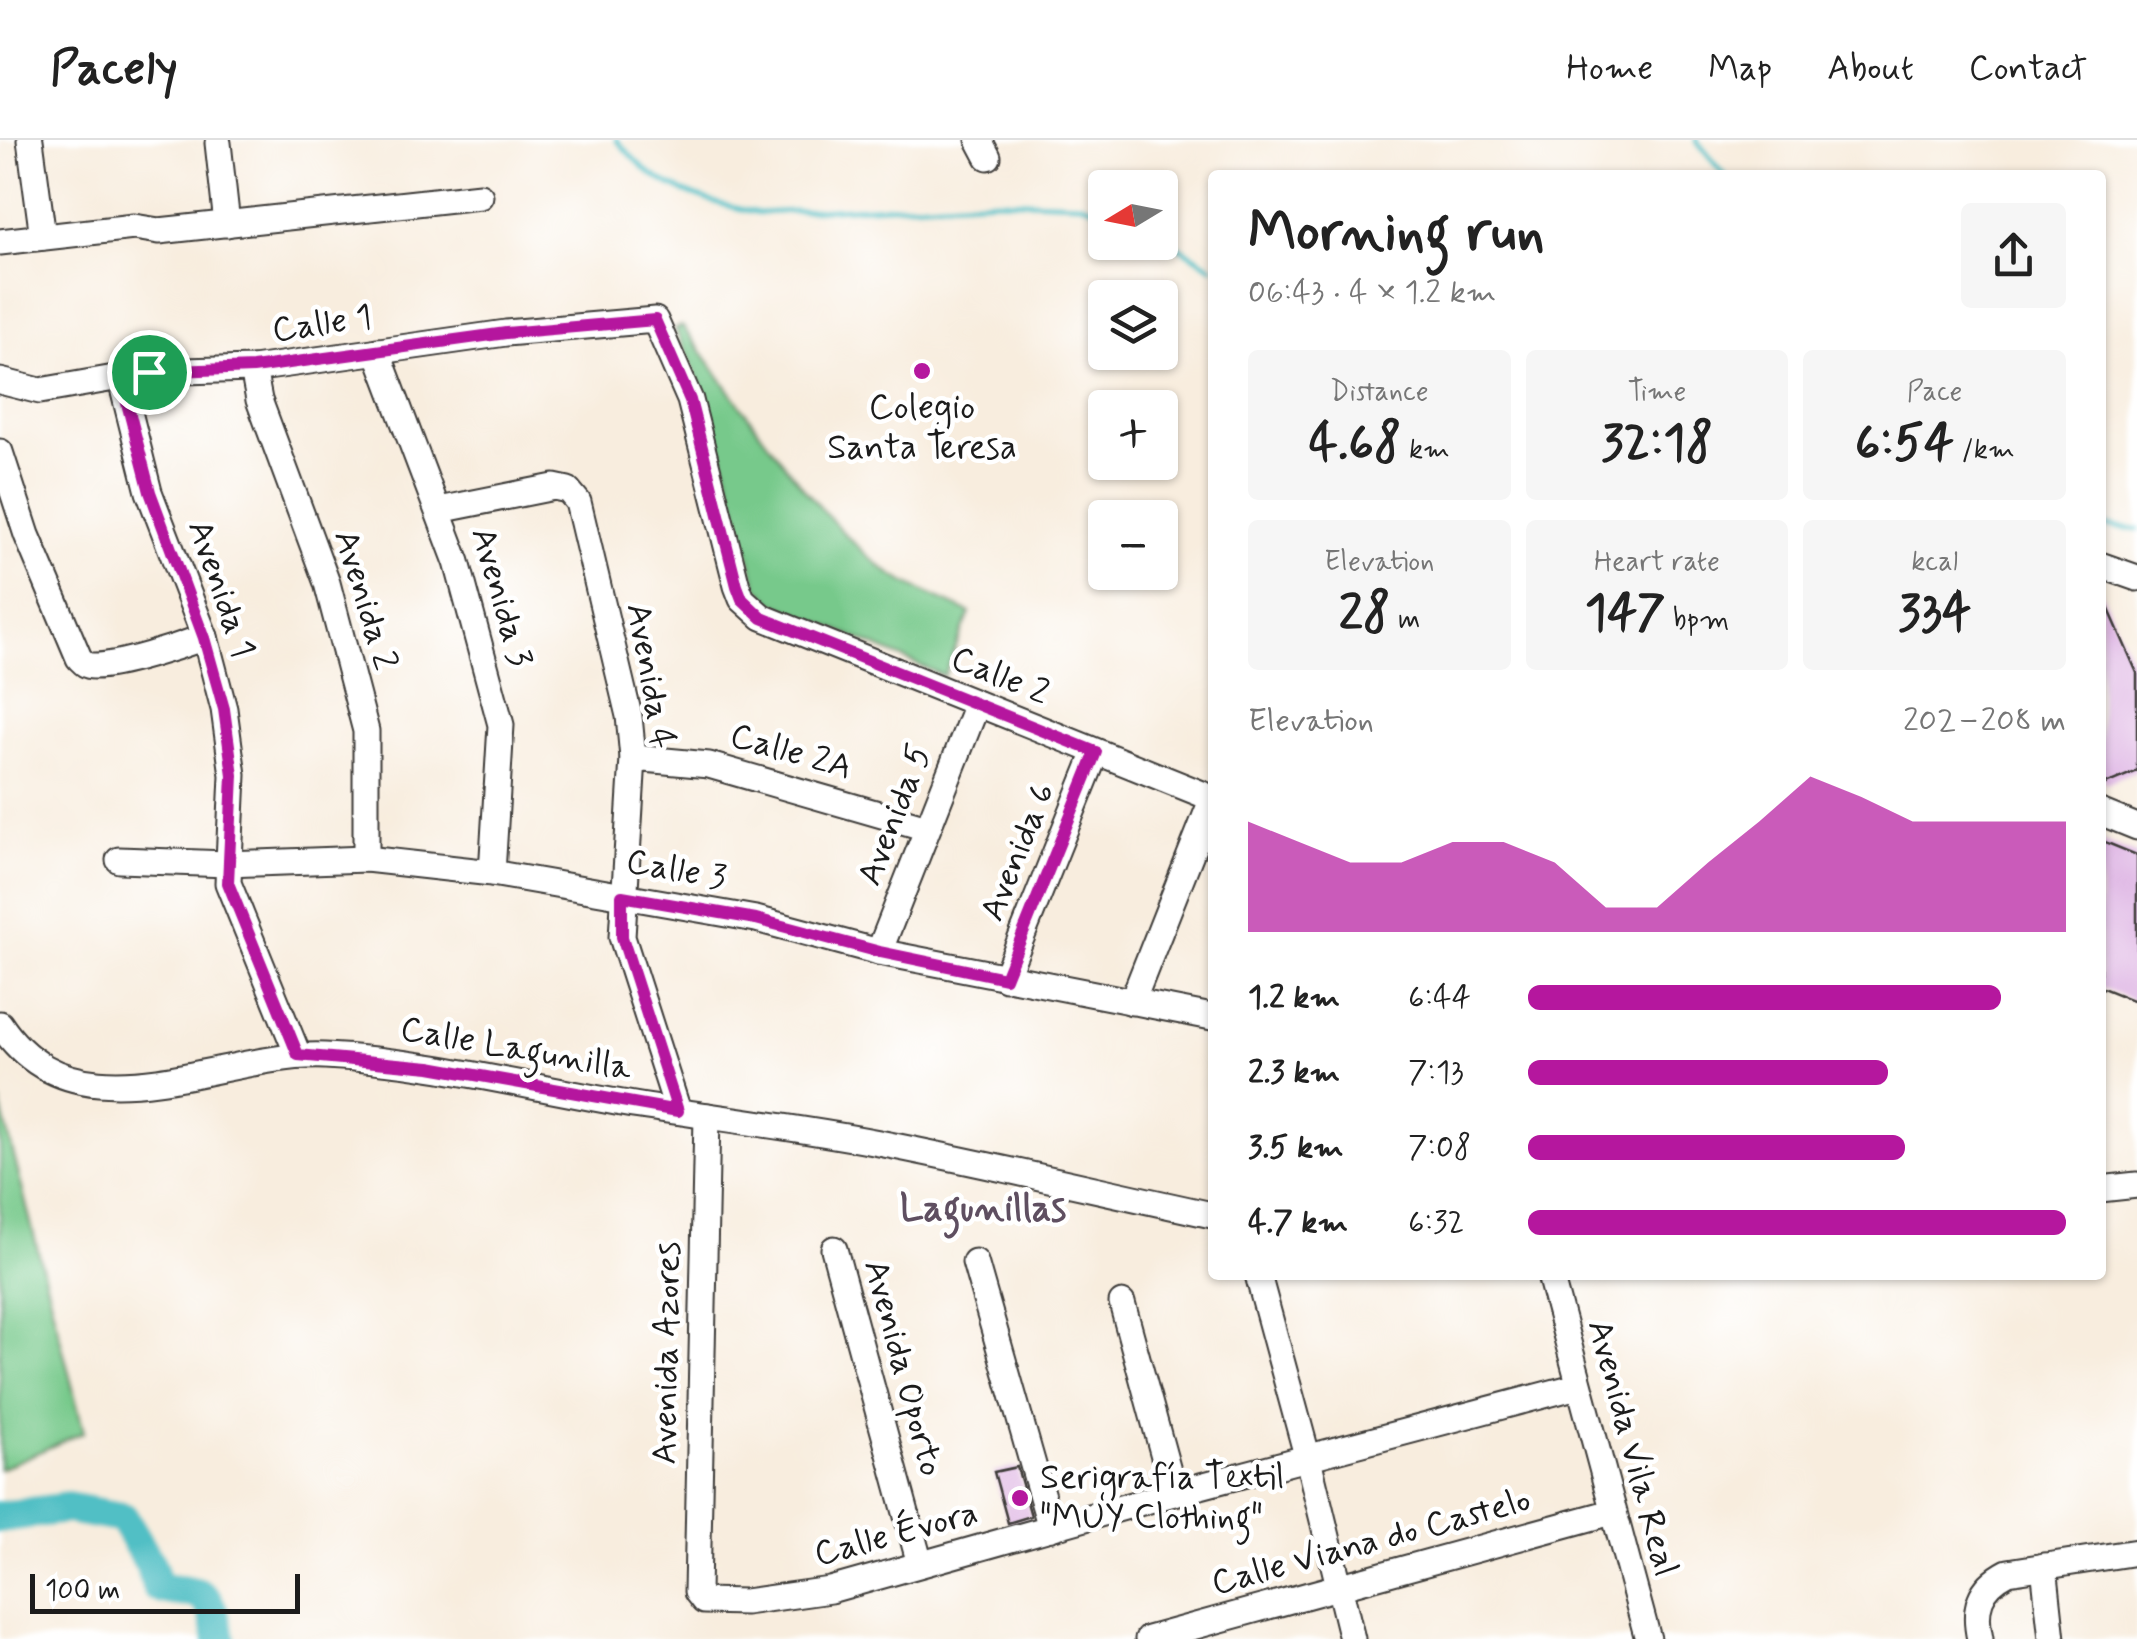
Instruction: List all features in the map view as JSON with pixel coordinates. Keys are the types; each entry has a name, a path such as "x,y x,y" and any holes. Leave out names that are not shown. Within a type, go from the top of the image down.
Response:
{"street":[{"path":"30,140 43,237"},
{"path":"218,143 227,224"},
{"path":"0,242 134,227 159,231 480,196"},
{"name":"Calle 1","path":"0,380 40,391 149,372 253,368 506,333 655,320 690,400 737,586 742,599 762,618"},
{"name":"Avenida 3","path":"377,351 457,562 500,725 492,873"},
{"name":"Avenida 2","path":"253,368 259,400 327,583 366,731 366,860"},
{"name":"Avenida 1","path":"120,376 150,492 204,638 230,740 233,775 228,883 298,1055"},
{"path":"0,452 27,535 79,658 93,666 204,638"},
{"name":"Avenida 4","path":"439,510 554,487 568,490 578,502 629,716 633,758 622,937 678,1111"},
{"path":"2106,567 2137,578"},
{"name":"Calle 2","path":"762,618 1208,797"},
{"name":"Avenida 5","path":"880,952 977,704"},
{"name":"Avenida 6","path":"1005,978 1096,752"},
{"name":"Calle 2A","path":"633,758 709,764 927,828"},
{"path":"1132,1002 1208,809"},
{"path":"2106,814 2137,827"},
{"name":"Calle 3","path":"118,860 228,864 366,860 492,873 756,919 880,952 1208,1017"},
{"name":"Calle Lagunilla","path":"0,1024 28,1055 49,1069 102,1084 158,1082 298,1055 430,1067 878,1143 1208,1215"},
{"name":"Avenida Azores","path":"697,1592 707,1116"},
{"path":"2106,1188 2137,1185"},
{"name":"Avenida Oporto","path":"834,1249 920,1564"},
{"path":"976,1262 1050,1528"},
{"path":"1259,1280 1352,1639"},
{"name":"Avenida Vila Real","path":"1551,1280 1648,1639"},
{"path":"1122,1303 1174,1493"},
{"name":"Calle Évora","path":"697,1592 704,1600 789,1598 1578,1386"},
{"name":"Calle Viana do Castelo","path":"1148,1639 1612,1512"},
{"path":"1980,1639 1976,1624 1979,1597 1990,1582 2008,1572 2137,1552"},
{"path":"2044,1566 2052,1639"}],"green space":[{"path":"682,326 805,490 860,549 897,578 970,613 944,676 773,602 757,586 710,406 675,329"},
{"path":"0,1101 84,1432 0,1469"}],"building":[{"path":"2106,603 2137,673 2137,771 2106,784"},
{"path":"2106,842 2137,855 2137,1002 2106,989"},
{"path":"1017,1467 1031,1516 1008,1523 994,1472"}],"waterway":[{"path":"616,140 646,170 675,188 759,213 998,200 1088,206"},
{"path":"1696,140 1721,170"},
{"path":"1178,247 1208,265"},
{"path":"2106,526 2137,529"},
{"path":"0,1517 67,1508 123,1518 151,1566 157,1586 204,1598 212,1610 220,1639"}],"place":[{"name":"Colegio Santa Teresa","path":"922,371"},
{"name":"Serigrafía Textil \"MUY Clothing\"","path":"1020,1498"}],"district":[{"name":"Lagunillas","path":"983,1209"}],"route":[{"path":"655,320 690,400 737,586 751,610 762,618 1096,752 1005,978 880,952 756,919 622,896 622,937 678,1111 430,1067 298,1055 228,883 233,775 224,709 204,638 137,451 120,376 149,372 253,368 506,333 655,320"}]}
